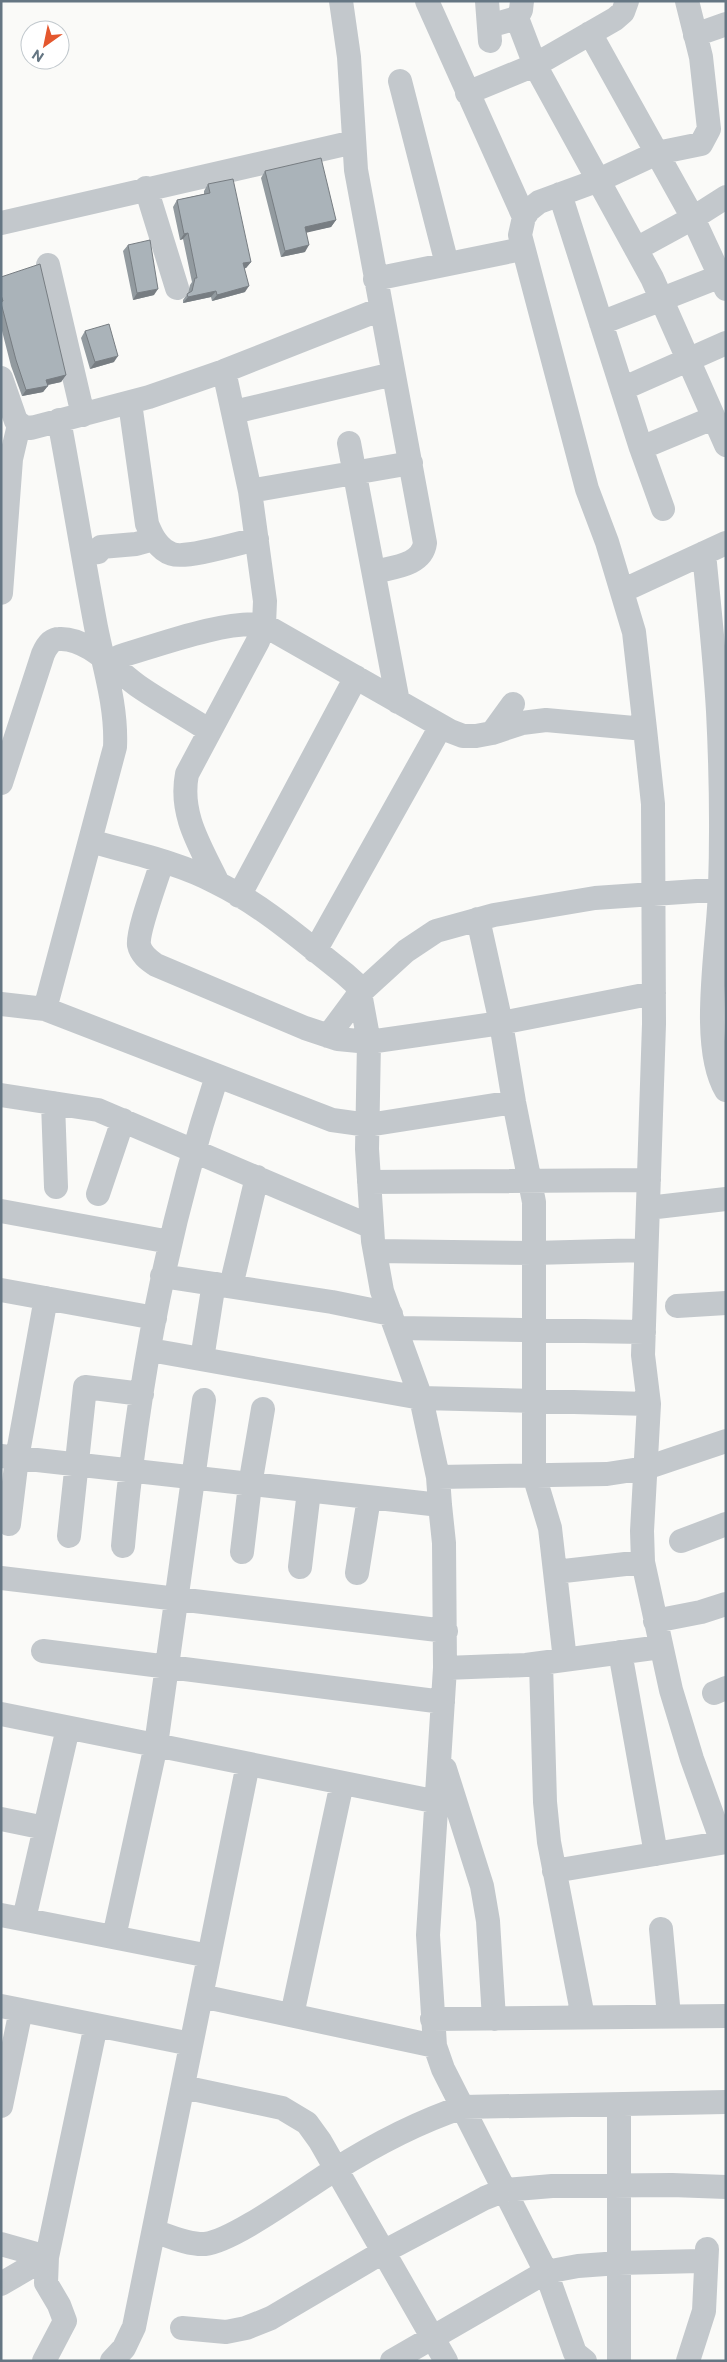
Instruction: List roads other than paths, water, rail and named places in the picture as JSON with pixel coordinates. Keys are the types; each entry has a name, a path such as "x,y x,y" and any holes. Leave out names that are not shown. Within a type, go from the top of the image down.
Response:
{"street":[{"path":"341,1 349,56 356,170 380,309 424,533 424,551 417,559 374,572"},
{"path":"427,1 524,217"},
{"path":"487,1 490,34 519,10 535,65 599,180 662,300 690,359 726,445"},
{"path":"467,93 535,65 623,12 627,1"},
{"path":"554,1871 724,1842 692,1759 671,1690 643,1562 642,1531 660,1463 644,1373 644,1332 646,1250 662,1206 649,1180 654,992 666,893 653,804 634,632 607,542 587,489 522,249 520,235 524,217 539,202 599,180 657,153 696,147 706,136 708,129 703,76 687,1"},
{"path":"695,35 726,24"},
{"path":"590,33 693,218 724,280 662,300 601,323"},
{"path":"400,82 448,264"},
{"path":"1,223 146,188 354,142"},
{"path":"146,188 177,288"},
{"path":"560,194 641,448 664,509"},
{"path":"636,249 693,218 726,197"},
{"path":"375,279 522,249"},
{"path":"48,265 83,415"},
{"path":"19,424 31,428 130,403 224,371 380,309"},
{"path":"622,389 726,343"},
{"path":"218,883 195,836 185,807 184,791 187,774 258,641 264,625 265,601 250,491 224,371"},
{"path":"234,412 393,374"},
{"path":"1,378 19,424 11,459 1,593"},
{"path":"130,403 147,524 154,539 163,549 173,554 187,555 257,539"},
{"path":"641,448 714,418"},
{"path":"46,1009 115,747 113,711 106,659 83,554 59,420"},
{"path":"349,443 398,702"},
{"path":"250,491 410,463"},
{"path":"83,554 98,552 101,547 136,544 154,539"},
{"path":"622,591 726,543"},
{"path":"704,553 718,712 723,889 719,1023 713,1052 718,1076 726,1090"},
{"path":"106,659 233,625 253,623 264,625 441,726 463,736 492,733 522,723 546,720 645,729"},
{"path":"1,782 46,647 51,641 58,639 68,640 106,659 139,687 210,730"},
{"path":"239,896 356,677"},
{"path":"492,733 513,704"},
{"path":"315,951 441,726"},
{"path":"90,841 186,869 218,883 275,919 355,983 360,993 369,1042 369,1182 375,1251 382,1291 421,1398 438,1477 444,1542 445,1668 438,1802 429,1891 428,1935 435,2046 443,2069 546,2272 575,2353 582,2360"},
{"path":"162,862 139,939 142,953 148,960 174,973 338,1039 369,1042 501,1023 654,992"},
{"path":"328,1036 360,993 406,951 436,931 478,919 596,898 723,889"},
{"path":"478,919 501,1023 514,1102 534,1202 534,1475 550,1528 565,1660"},
{"path":"1,1004 46,1009 332,1120 368,1126 514,1102"},
{"path":"123,1546 129,1471 162,1276 193,1149 217,1076"},
{"path":"1,1095 98,1110 372,1227"},
{"path":"53,1103 56,1187"},
{"path":"98,1194 123,1120"},
{"path":"224,1285 257,1177"},
{"path":"369,1182 649,1180"},
{"path":"662,1206 726,1199"},
{"path":"1,1210 170,1242"},
{"path":"375,1251 533,1254 646,1250"},
{"path":"162,1276 224,1285 394,1321 534,1330 644,1332"},
{"path":"202,1359 213,1289 224,1285"},
{"path":"1,1290 155,1318"},
{"path":"9,1524 9,1457 46,1298"},
{"path":"677,1306 726,1304"},
{"path":"150,1350 421,1398 649,1404"},
{"path":"69,1536 85,1387 142,1394"},
{"path":"114,1937 156,1745 204,1400"},
{"path":"242,1552 250,1485 263,1409"},
{"path":"438,1477 587,1476 660,1463 726,1442"},
{"path":"9,1457 440,1505"},
{"path":"300,1567 309,1491"},
{"path":"357,1573 369,1498"},
{"path":"682,1541 726,1524"},
{"path":"555,1572 643,1562"},
{"path":"1,1578 446,1631"},
{"path":"655,1621 701,1612 726,1604"},
{"path":"445,1668 498,1668 661,1647"},
{"path":"43,1651 443,1702"},
{"path":"620,1652 656,1854"},
{"path":"541,1663 548,1842 583,2017"},
{"path":"1,1714 438,1802"},
{"path":"24,1919 68,1728"},
{"path":"440,1758 482,1886 488,1922 494,2018"},
{"path":"112,2361 124,2348 134,2327 248,1764"},
{"path":"292,2016 342,1783"},
{"path":"1,1819 45,1828"},
{"path":"1,1915 209,1956"},
{"path":"661,1929 669,2016"},
{"path":"201,1996 435,2046"},
{"path":"1,2106 11,2008 192,2044"},
{"path":"432,2019 726,2016"},
{"path":"44,2361 65,2321 59,2305 46,2283 47,2257 96,2025"},
{"path":"183,2087 259,2102 296,2115 307,2123 336,2169 446,2361"},
{"path":"154,2231 191,2242 204,2244 215,2242 237,2232 336,2169 429,2118 462,2107 726,2102"},
{"path":"619,2105 619,2361"},
{"path":"182,2328 226,2332 246,2328 271,2318 383,2252 485,2198 505,2190 552,2186 618,2185 726,2188"},
{"path":"1,2244 47,2257"},
{"path":"392,2361 546,2272 578,2266 704,2255 704,2311 688,2361"},
{"path":"1,2284 47,2257"}]}
